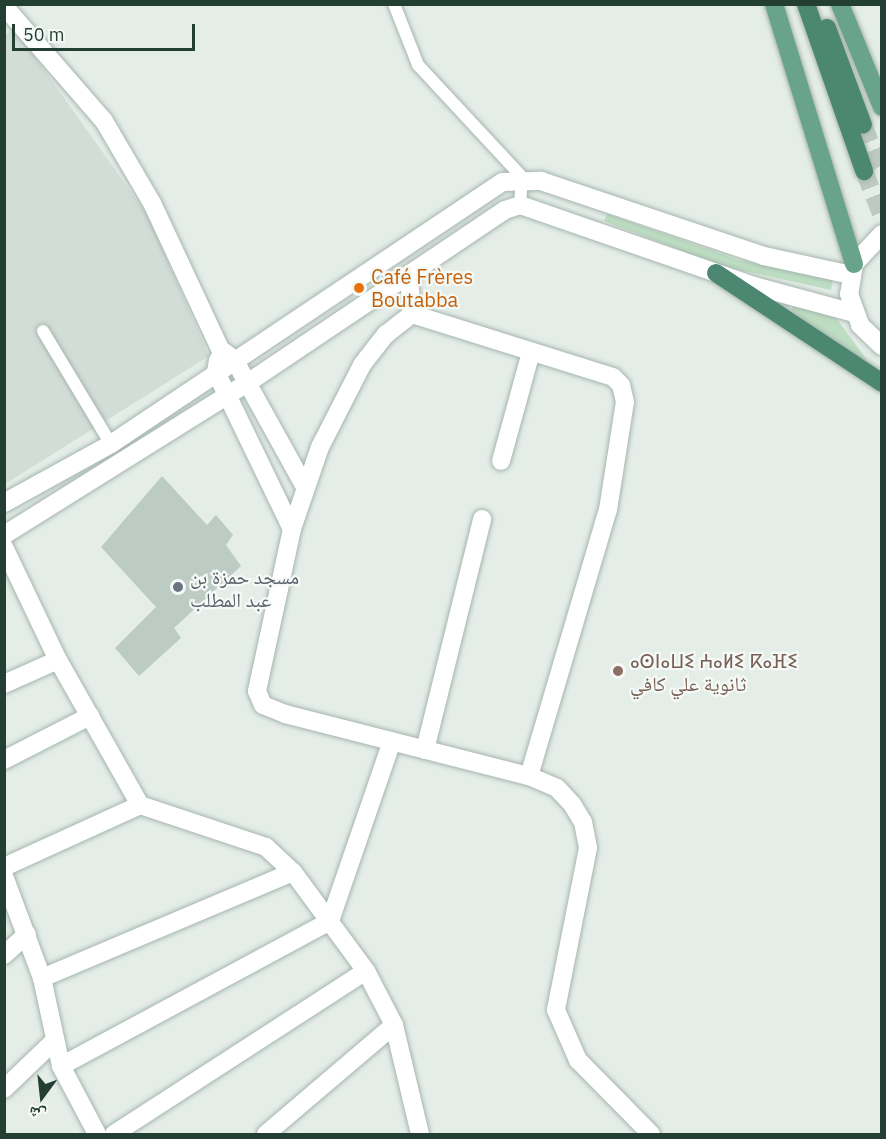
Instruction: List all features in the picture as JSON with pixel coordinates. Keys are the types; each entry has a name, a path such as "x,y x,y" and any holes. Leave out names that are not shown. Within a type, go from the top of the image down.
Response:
{"highway":[{"path":"806,4 864,171"},
{"path":"818,4 863,125"},
{"path":"716,273 882,383"}],"main road":[{"path":"774,4 853,270"},
{"path":"840,4 882,108"}],"street":[{"path":"4,6 104,121 152,203 227,354 305,487"},
{"path":"4,503 111,444 216,372 227,354 475,199 522,177 764,256 853,270"},
{"path":"4,535 246,384 505,210 520,205 716,273 854,313 882,346"},
{"path":"854,313 853,270 882,234"},
{"path":"409,275 412,314"},
{"path":"412,314 614,377 625,402 608,510 529,776"},
{"path":"412,314 386,334 362,365 305,487 292,530 257,691 263,705 529,776 557,788 572,804 583,822 588,848 561,968 556,1010 565,1039 651,1134"},
{"path":"501,461 531,352"},
{"path":"216,372 292,530"},
{"path":"425,750 482,519"},
{"path":"4,547 58,660 140,805 266,847 293,872 366,971 394,1025 413,1131"},
{"path":"4,684 58,660"},
{"path":"4,760 90,716"},
{"path":"61,1066 330,921 392,741"},
{"path":"4,867 140,805"},
{"path":"42,978 293,872"},
{"path":"4,876 42,978 61,1066 97,1134"},
{"path":"4,955 27,934"},
{"path":"114,1134 366,971"},
{"path":"266,1134 394,1025"},
{"path":"4,1089 54,1041"}],"lane":[{"path":"394,4 418,65 522,177 520,205"},
{"path":"43,331 111,444"}],"shaded area":[{"path":"15,29 148,216 209,356 5,484 4,35"}],"green space":[{"path":"607,214 739,260 833,278 831,290 722,266 604,221"},
{"path":"794,305 834,315 867,360 856,359 791,310"}],"building":[{"name":"مسجد حمزة بن عبد المطلب","path":"162,476 207,525 216,515 233,535 226,545 241,566 174,628 181,638 139,676 115,648 156,607 101,547"}],"tunnel":[{"path":"863,125 882,171"},
{"path":"864,171 882,216"}],"place":[{"name":"Café Frères Boutabba","path":"359,288"},
{"name":"مسجد حمزة بن عبد المطلب","path":"178,587"},
{"name":"ⴰⵙⵏⴰⵡⵉ ⵄⴰⵍⵉ ⴽⴰⴼⵉ ثانوية علي كافي","path":"618,671"}]}
